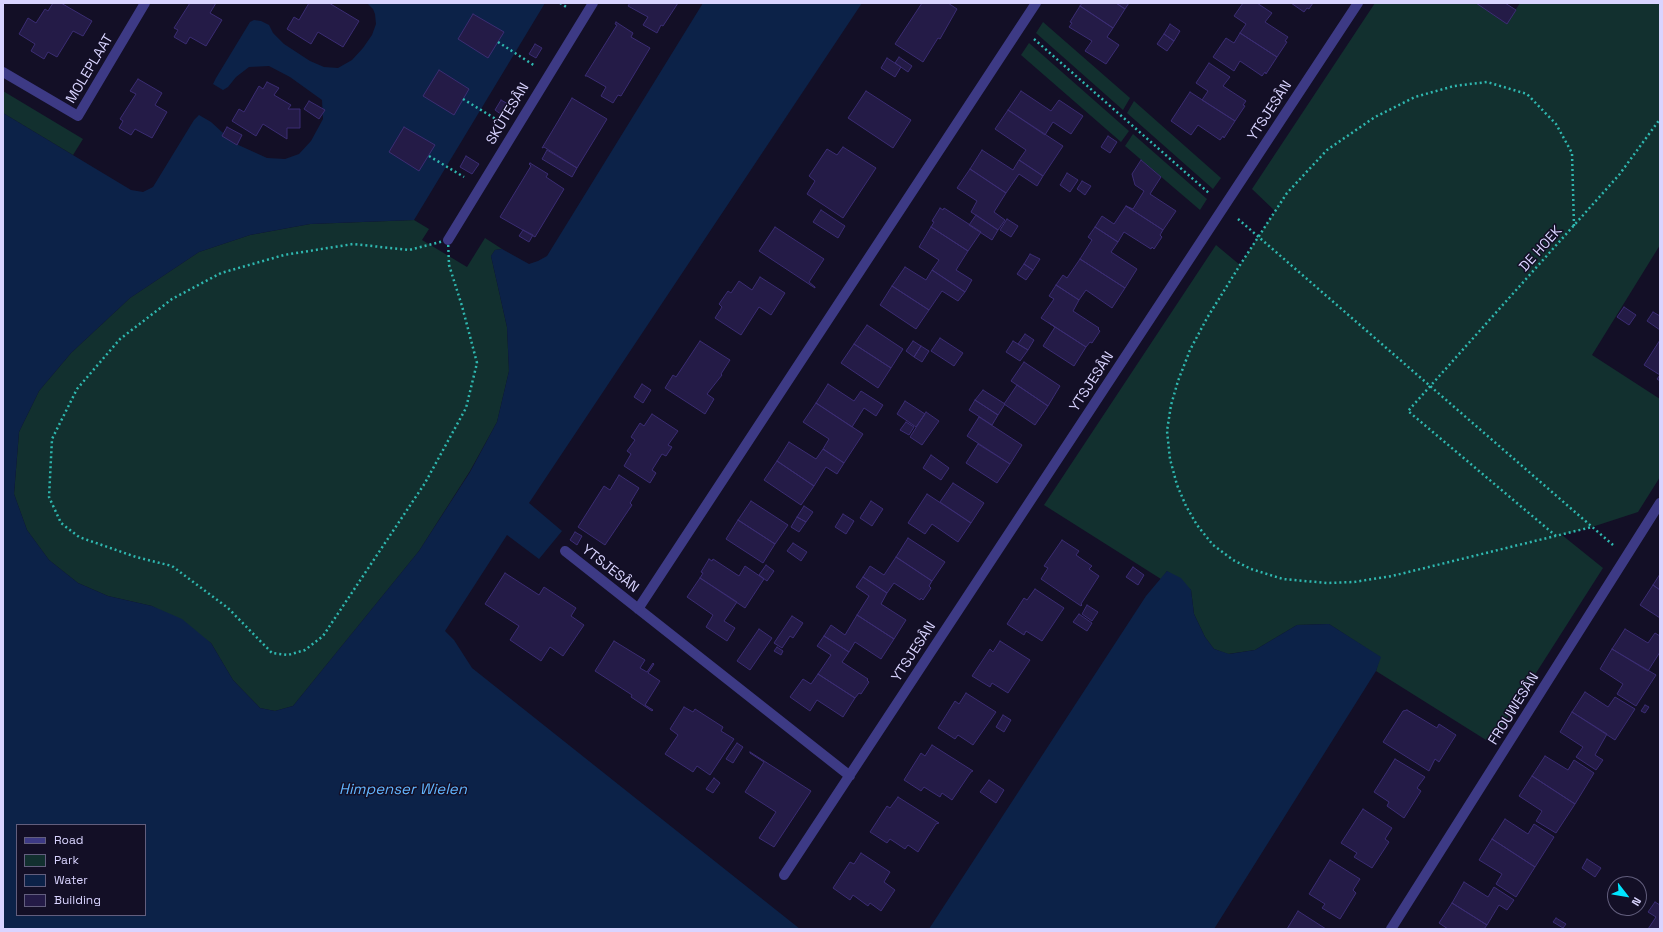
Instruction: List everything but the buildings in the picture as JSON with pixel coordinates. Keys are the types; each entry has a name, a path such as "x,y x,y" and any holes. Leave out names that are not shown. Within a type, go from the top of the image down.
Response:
{"street":[{"name":"MOLEPLAAT","path":"3,72 78,116 145,3"},
{"name":"SKÛTESÂN","path":"448,240 593,3"},
{"name":"YTSJESÂN","path":"638,609 1036,3"},
{"name":"YTSJESÂN","path":"784,875 1358,3"},
{"name":"FROUWESÂN","path":"1391,929 1660,503"},
{"name":"YTSJESÂN","path":"565,551 850,776"}],"path":[{"path":"1020,27 1258,237 1626,557"},
{"path":"498,42 536,66"},
{"path":"1574,226 1572,153 1556,124 1527,94 1486,82 1454,86 1415,97 1375,117 1327,150 1287,194 1258,237 1207,318 1190,350 1178,381 1171,405 1167,431 1170,460 1177,485 1186,506 1197,525 1213,545 1233,560 1283,580 1326,583 1354,582 1392,576 1557,537 1592,527"},
{"path":"463,99 502,123"},
{"name":"DE HOEK","path":"1557,537 1408,411 1619,175 1660,119"},
{"path":"429,156 468,179"},
{"path":"448,240 449,266 462,306 477,363 466,408 425,483 323,636 304,650 288,655 272,653 228,608 172,566 136,557 79,537 61,523 49,497 52,439 77,389 120,339 172,299 221,273 284,255 353,244 409,250 448,240"}],"green space":[{"path":"1375,3 1476,3 1507,23 1520,3 1660,3 1660,245 1592,355 1660,399 1660,477 1638,512 1562,535 1603,568 1492,742 1487,739 1486,740 1376,671 1380,657 1329,624 1297,625 1255,650 1228,654 1214,649 1205,637 1194,614 1191,590 1167,571 1161,579 1044,505 1216,245 1240,265 1275,211 1252,189"},
{"path":"1043,22 1130,98 1123,110 1036,33"},
{"path":"1029,43 1129,131 1121,142 1021,55"},
{"path":"3,91 83,139 73,155 3,113"},
{"path":"1134,101 1221,178 1213,189 1127,113"},
{"path":"1133,134 1207,199 1200,210 1125,146"},
{"path":"414,220 429,229 422,240 467,267 485,238 502,249 495,250 491,256 507,327 509,371 497,422 470,471 419,551 293,706 275,711 260,708 233,680 211,643 152,606 108,596 78,583 49,560 27,530 14,494 19,432 39,391 71,353 130,298 199,252 250,235 310,224"}],"water":[{"name":"Himpenser Wielen","path":"367,3 545,3 414,220 310,224 250,235 199,252 130,298 71,353 39,391 19,432 14,494 27,530 49,560 78,583 108,596 152,606 182,619 211,643 233,680 260,708 275,711 293,706 419,551 470,472 497,422 509,371 507,327 491,256 495,250 502,249 529,264 547,256 703,3 862,3 529,503 562,531 539,559 507,535 445,631 454,640 472,668 800,929 3,929 3,113 131,190 143,192 153,187 194,120 199,115 211,122 234,143 267,158 285,159 299,154 311,141 323,119 322,100 290,77 269,66 249,67 223,90 213,84 250,22 254,20 261,21 269,25 273,33 284,44 310,61 324,67 338,68 352,60 372,35 376,24 373,9"},
{"path":"1167,571 1181,578 1191,590 1194,614 1205,637 1214,649 1229,654 1255,650 1297,625 1329,624 1381,657 1376,671 1214,929 929,929 1146,596"}]}
